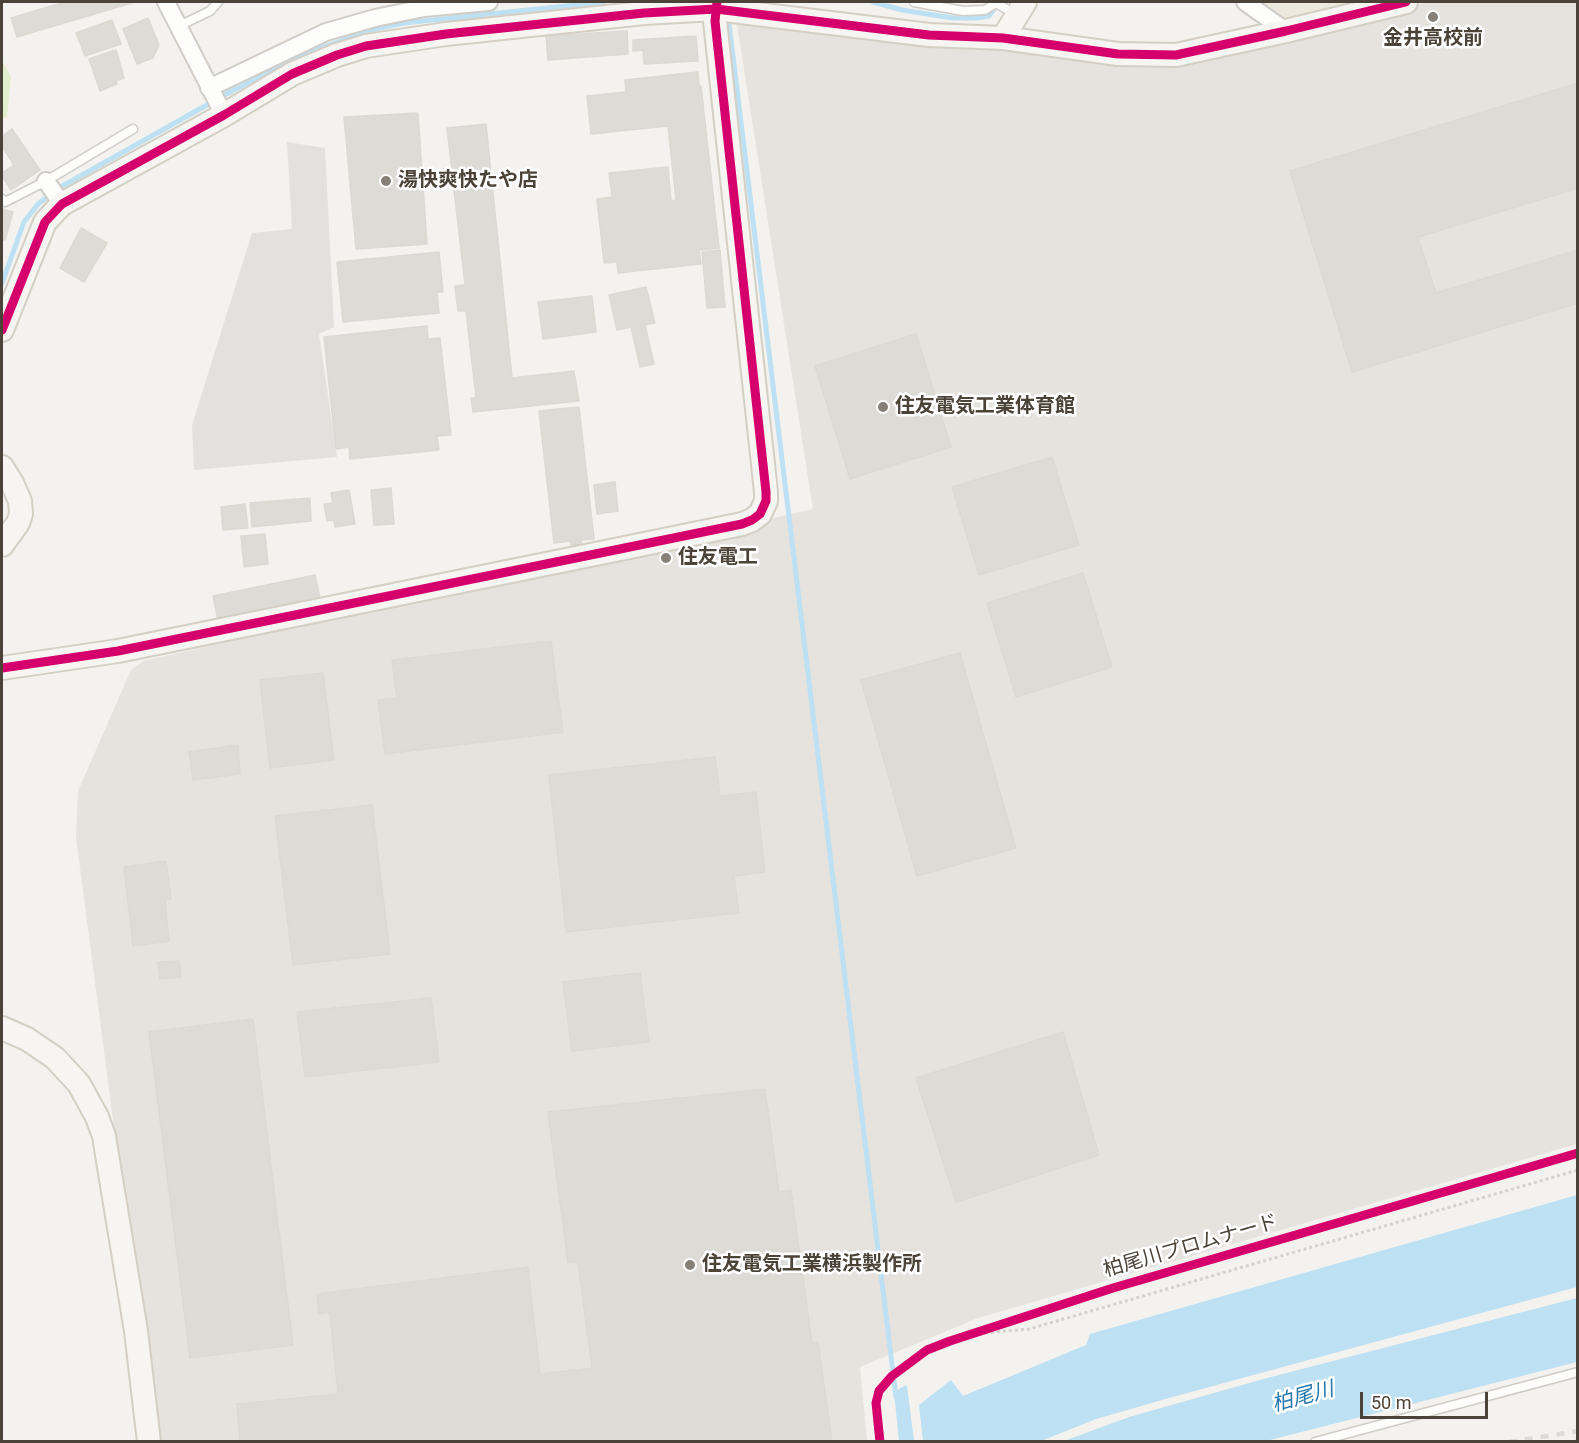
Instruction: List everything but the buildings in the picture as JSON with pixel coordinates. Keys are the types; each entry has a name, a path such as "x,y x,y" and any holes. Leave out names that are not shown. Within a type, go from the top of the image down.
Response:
{"street":[{"path":"166,2 224,115"},
{"path":"209,88 326,32 375,18 424,8 489,2"},
{"path":"1245,2 1286,32"},
{"path":"2,330 45,222 59,201 224,115 292,74 337,55 366,46 470,31 720,7 929,35 1002,38 1118,54 1176,55 1286,32 1406,2"},
{"path":"2,668 118,651 742,524 760,514 766,501 766,492 716,33 720,7"},
{"path":"1002,38 1020,8"},
{"path":"46,181 59,201"},
{"path":"2,466 20,501 21,514 18,523 2,545"},
{"path":"2,1028 27,1040 55,1058 79,1084 97,1117 104,1136 136,1331 149,1442"}],"lane":[{"path":"179,26 210,11 218,2"},
{"path":"914,2 963,11 985,10 996,3 1020,8"},
{"path":"2,199 5,202 46,181 133,129"},
{"path":"1315,1442 1578,1372"}],"shaded area":[{"path":"1255,2 1358,2 1283,22"},
{"path":"1427,2 1577,2 1577,1144 978,1318 860,1367 867,1441 155,1441 76,837 78,791 131,670 143,661 813,509 736,18 1195,62"},
{"path":"287,142 325,148 334,327 319,334 337,457 194,470 192,425 252,233 292,229"}],"green space":[{"path":"2,60 11,77 7,117 2,118"}],"water":[{"path":"1577,1195 1577,1287 1169,1398 1096,1419 1041,1441 923,1441 919,1405 951,1380 963,1396 1086,1345 1090,1334"},
{"name":"柏尾川","path":"1577,1298 1577,1362 1266,1441 1064,1441 1129,1417 1267,1378"},
{"path":"906,1385 914,1441 899,1441 894,1392"}],"waterway":[{"path":"2,283 24,222 38,204 59,188 230,92 302,55 370,30 404,23 604,2"},
{"path":"873,2 902,10 953,18 989,16 997,5"},
{"path":"728,15 896,1397"}],"railway":[{"path":"1509,1442 1578,1431"}],"cycle path":[{"path":"2,668 118,651 742,524 760,514 766,501 766,492 715,21 717,2"},
{"path":"2,330 45,222 62,204 224,115 292,74 337,55 366,46 446,34 644,13 716,9 929,35 1003,38 1118,54 1176,55 1406,2"},
{"name":"柏尾川プロムナード","path":"880,1442 876,1403 879,1391 892,1376 927,1350 1113,1288 1578,1153"}],"place":[{"name":"金井高校前","path":"1433,17"},
{"name":"湯快爽快たや店","path":"386,181"},
{"name":"住友電気工業体育館","path":"883,407"},
{"name":"住友電工","path":"666,558"},
{"name":"住友電気工業横浜製作所","path":"690,1265"}]}
